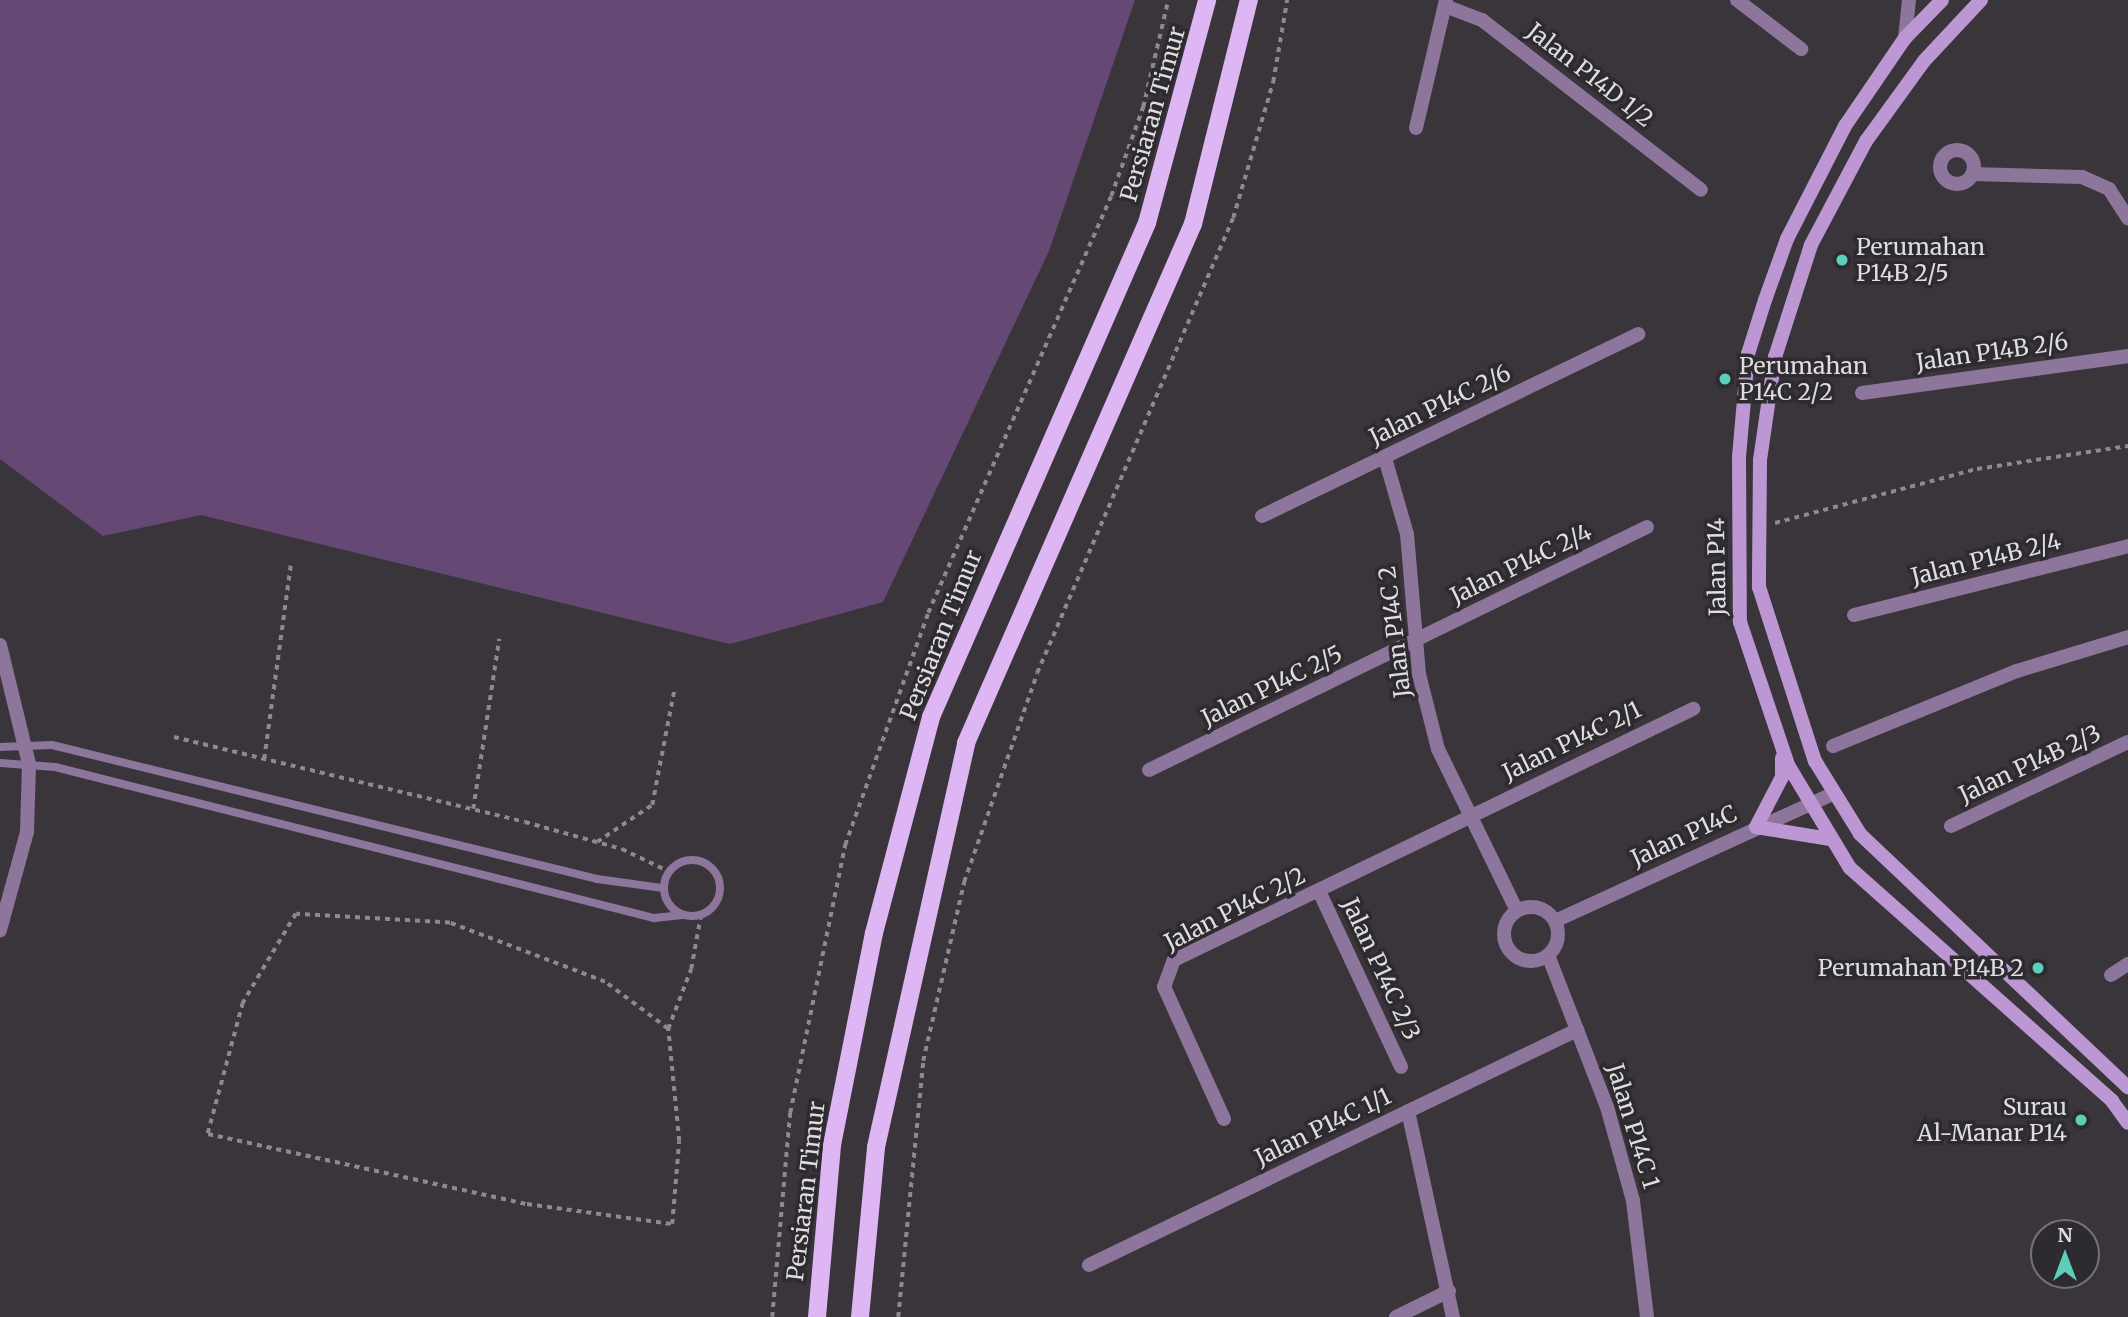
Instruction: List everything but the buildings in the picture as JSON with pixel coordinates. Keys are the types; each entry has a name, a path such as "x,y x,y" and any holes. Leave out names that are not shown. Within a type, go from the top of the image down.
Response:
{"main road":[{"name":"Persiaran Timur","path":"817,1317 832,1145 874,933 931,717 1147,223 1203,37 1207,0"},
{"path":"860,1317 876,1147 966,743 1192,224 1249,0"},
{"name":"Jalan P14","path":"1942,0 1905,38 1815,179 1787,239 1748,354 1736,588 1748,654 1783,748 1807,805 1850,868 2112,1101 2128,1123"},
{"name":"Jalan P14","path":"1981,0 1924,61 1837,189 1811,245 1775,357 1760,460 1759,587 1774,649 1832,794 1877,855 2128,1087"},
{"path":"1783,748 1782,777 1756,827 1829,839"}],"street":[{"path":"1737,0 1801,49"},
{"path":"1905,38 1909,0"},
{"path":"1416,128 1446,3"},
{"name":"Jalan P14D 1/2","path":"1446,3 1482,20 1701,190"},
{"path":"1972,174 2082,177 2109,189 2127,212"},
{"name":"Jalan P14C 2/6","path":"1262,516 1639,334"},
{"name":"Jalan P14B 2/6","path":"1862,393 2128,356"},
{"name":"Jalan P14C 2","path":"1385,457 1407,534 1415,642 1438,749 1517,911"},
{"name":"Jalan P14C 2/4","path":"1415,642 1647,527"},
{"name":"Jalan P14B 2/4","path":"1854,615 2128,546"},
{"path":"1833,746 2017,671 2128,637"},
{"name":"Jalan P14C 2/5","path":"1149,770 1415,642"},
{"path":"0,645 27,744 29,764 27,832 0,930"},
{"name":"Jalan P14C 2/1","path":"1471,816 1693,709"},
{"name":"Jalan P14B 2/3","path":"1951,827 2128,742"},
{"name":"Jalan P14C","path":"1555,921 1832,794"},
{"name":"Jalan P14C 2/2","path":"1224,1119 1164,987 1165,972 1174,960 1471,816"},
{"name":"Jalan P14C 2/3","path":"1319,891 1401,1067"},
{"path":"1534,907 1555,921 1558,939 1548,955 1523,960 1509,949 1504,933 1517,911 1534,907"},
{"name":"Jalan P14C 1","path":"1548,955 1577,1030 1633,1201 1647,1317"},
{"path":"2111,975 2128,964"},
{"name":"Jalan P14C 1/1","path":"1089,1265 1577,1030"},
{"path":"1408,1111 1453,1317"},
{"path":"1396,1317 1449,1291"}],"lane":[{"path":"0,747 52,745 597,879 663,888"},
{"path":"0,763 29,764 654,918 701,915 718,896 715,871 700,860 682,861 668,871 663,888 668,905 683,915"}],"path":[{"path":"772,1317 790,1113 845,845 928,613 1111,196 1143,107 1168,0"},
{"path":"898,1317 923,1061 964,882 1037,673 1233,218 1273,82 1287,0"},
{"path":"1785,523 1977,469 2128,446"},
{"path":"264,759 290,563"},
{"path":"473,809 499,639"},
{"path":"597,842 652,805 674,691"},
{"path":"174,737 473,809 597,842 668,871"},
{"path":"668,1029 605,982 450,923 296,914 243,1003 208,1134 527,1204 672,1224 679,1141 668,1029 691,969 701,915"}],"shaded area":[{"path":"0,0 1135,0 1049,251 883,602 730,644 201,515 103,536 0,459"}],"place":[{"name":"Perumahan P14B 2/5","path":"1842,260"},
{"name":"Perumahan P14C 2/2","path":"1725,379"},
{"name":"Perumahan P14B 2","path":"2038,968"},
{"name":"Surau Al-Manar P14","path":"2081,1120"}]}
